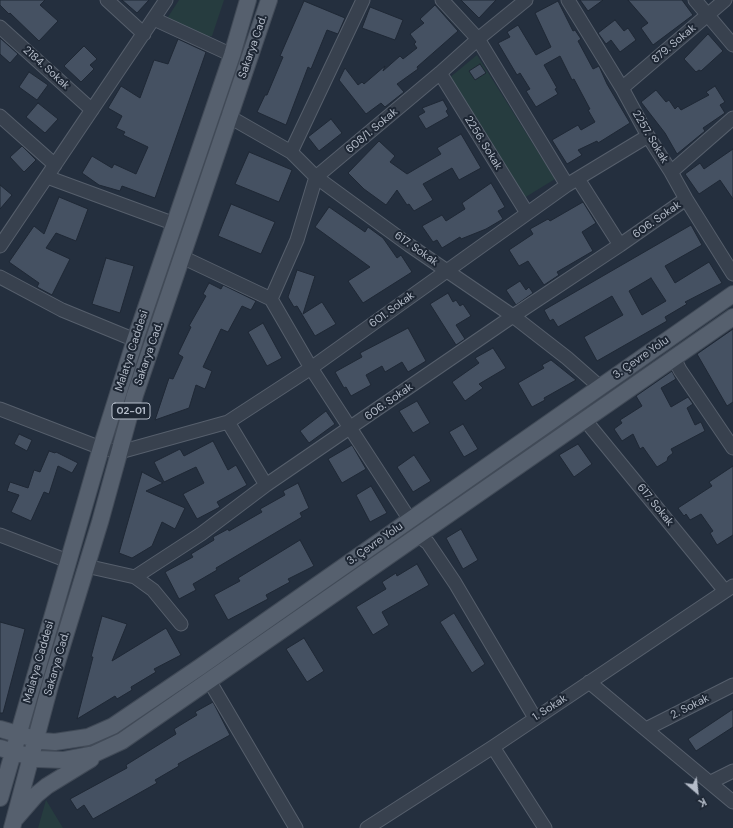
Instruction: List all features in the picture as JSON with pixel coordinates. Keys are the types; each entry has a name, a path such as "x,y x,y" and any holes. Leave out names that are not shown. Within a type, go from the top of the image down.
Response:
{"main road":[{"name":"Malatya Caddesi","path":"0,798 7,750 18,734 101,448 135,340 232,55 248,0"},
{"name":"Sakarya Cad.","path":"12,825 120,452 135,395 228,116 269,0"},
{"name":"3. Çevre Yolu","path":"0,729 36,739 55,742 75,740 94,735 113,726 733,294"},
{"name":"3. Çevre Yolu","path":"7,750 47,760 70,759 94,754 108,749 122,741 210,682 733,317"},
{"path":"12,825 36,795 47,786 108,749"}],"street":[{"path":"107,0 144,34"},
{"path":"291,152 363,0"},
{"path":"442,0 478,38 573,182 620,246"},
{"name":"608/1. Sokak","path":"316,177 440,73 478,38 526,0"},
{"name":"2257. Sokak","path":"568,0 622,88 648,136 733,274"},
{"path":"695,0 733,45"},
{"name":"879. Sokak","path":"622,88 725,0"},
{"path":"1,244 165,1"},
{"path":"154,19 232,55"},
{"name":"2184. Sokak","path":"0,26 92,110"},
{"name":"2256. Sokak","path":"440,73 527,213"},
{"path":"0,116 55,165"},
{"name":"617. Sokak","path":"228,116 291,152 316,177 409,245 513,316 567,358 600,387"},
{"path":"671,172 733,118"},
{"name":"601. Sokak","path":"120,452 228,422 311,368 527,213 573,182 648,136"},
{"path":"47,177 175,224"},
{"path":"271,299 297,240 316,177"},
{"name":"606. Sokak","path":"135,577 201,534 266,486 513,316 620,246 686,199"},
{"path":"182,257 271,299 311,368 410,520"},
{"path":"0,277 62,310 135,340"},
{"path":"674,358 733,448"},
{"path":"0,410 101,448 120,452"},
{"name":"617. Sokak","path":"585,420 729,588"},
{"path":"228,422 266,486"},
{"path":"0,535 68,561"},
{"path":"419,536 428,543 455,583 534,718"},
{"path":"86,566 135,577 153,590 181,624"},
{"name":"1. Sokak","path":"367,828 493,747 729,588"},
{"path":"210,682 296,828"},
{"path":"589,682 711,782 733,802"},
{"name":"2. Sokak","path":"646,729 733,685"},
{"path":"493,747 545,828"},
{"path":"711,782 733,770"}],"green space":[{"path":"179,0 224,0 212,36 203,38 170,23 168,17"},
{"path":"477,55 555,179 524,198 448,79"},
{"path":"46,800 63,828 38,828"}],"building":[{"path":"0,0 45,0 40,5 58,21 39,41 0,5"},
{"path":"122,0 149,0 137,13"},
{"path":"461,0 496,0 479,18"},
{"path":"580,0 603,0 588,11"},
{"path":"628,0 682,0 693,15 653,45 641,28 648,23"},
{"path":"304,1 345,18 338,34 327,30 311,69 308,67 286,125 257,112 265,95 267,95 283,57 280,56"},
{"path":"558,1 573,31 575,30 581,39 578,41 593,69 599,66 607,84 630,123 598,143 597,141 578,150 582,155 567,164 552,140 578,125 581,130 595,122 588,110 590,109 574,79 572,80 560,56 544,65 557,88 555,89 558,94 536,107 526,91 530,89 520,73 517,75 498,43 510,37 507,32 518,25 536,55 551,47 535,13"},
{"path":"435,5 458,31 417,67 418,69 397,84 404,92 385,107 381,103 366,114 339,80 345,68 358,85 362,82 364,84 385,66 383,71 400,56 403,59 417,48 414,44 416,42 410,34 424,23 420,19"},
{"path":"370,7 403,20 395,40 362,28"},
{"path":"615,20 624,31 628,28 636,40 620,52 611,40 606,44 598,33"},
{"path":"708,34 723,51 701,71 699,70 696,72 684,59"},
{"path":"0,38 18,54 10,63 0,54"},
{"path":"178,39 206,52 155,198 122,186 120,191 99,185 82,173 92,156 112,168 114,164 136,174 148,147 123,135 125,132 116,128 122,116 108,108 121,86 140,98 154,60 168,64"},
{"path":"84,46 97,59 90,65 94,69 81,82 64,66"},
{"path":"480,64 486,73 475,80 469,71"},
{"path":"29,72 48,85 37,100 19,87"},
{"path":"715,86 725,102 720,105 725,113 703,128 705,131 677,154 665,133 641,102 656,90 666,102 669,100 675,109 678,106 681,110 709,95 706,92"},
{"path":"443,100 448,109 446,111 449,116 426,129 418,116 425,112 422,108"},
{"path":"38,103 58,119 45,133 26,117"},
{"path":"331,119 342,133 319,151 308,137"},
{"path":"461,134 481,168 459,180 452,168 423,184 433,200 414,211 409,204 407,205 397,190 386,205 364,189 348,173 379,141 395,156 390,162 407,174 441,154 437,148"},
{"path":"22,146 36,160 24,172 10,157"},
{"path":"733,149 733,199 720,180 699,194 685,174 700,163 704,169"},
{"path":"249,152 292,170 279,202 235,184"},
{"path":"491,183 505,207 498,211 503,219 486,229 461,239 460,237 442,248 437,240 433,242 422,226 442,215 446,221 465,209 462,203"},
{"path":"0,185 12,195 0,209"},
{"path":"59,197 88,209 76,241 56,233 46,248 70,259 52,295 37,287 39,283 9,262 34,226 44,234"},
{"path":"583,202 596,223 582,232 593,251 557,272 559,275 544,285 528,261 519,266 509,250 533,234 530,229 548,219 550,221"},
{"path":"231,204 275,222 261,254 218,236"},
{"path":"329,207 365,232 368,227 383,238 397,258 401,255 412,272 363,303 348,281 370,267 315,227"},
{"path":"691,225 702,245 665,266 675,283 709,262 722,283 685,302 687,304 665,317 667,321 597,361 584,337 623,315 612,296 558,327 553,319 550,321 544,310","holes":["651,278 666,301 642,315 629,291"]},
{"path":"106,258 134,266 120,313 92,304"},
{"path":"297,270 315,276 303,314 322,302 336,324 315,336 297,306 294,307 288,297"},
{"path":"520,281 526,290 529,287 533,293 516,305 506,290"},
{"path":"209,283 221,289 223,285 256,301 251,310 242,306 228,332 221,329 203,367 212,371 205,389 196,385 189,408 155,420 169,378 173,379 183,357 178,354 191,327 189,326 206,296 203,294"},
{"path":"448,293 453,302 456,300 460,306 463,304 471,316 456,325 465,339 456,345 430,304"},
{"path":"263,323 282,358 267,366 248,332"},
{"path":"408,328 426,361 408,372 402,362 385,372 382,366 366,375 371,385 351,396 346,387 344,388 335,372 362,357 360,353"},
{"path":"733,329 733,402 727,406 697,354"},
{"path":"493,348 506,368 479,384 483,388 465,401 452,382 479,363 475,358"},
{"path":"551,360 576,380 544,398 545,400 532,407 518,383 544,368 542,365"},
{"path":"672,371 676,379 661,388 671,407 688,397 693,404 687,408 695,425 701,422 705,431 671,449 673,453 668,457 667,461 657,467 643,447 640,449 633,434 622,441 614,429 622,423 620,420 642,406 636,396"},
{"path":"417,401 430,423 413,433 399,411"},
{"path":"326,411 335,424 309,443 300,431"},
{"path":"463,424 478,449 464,457 449,432"},
{"path":"19,434 32,440 27,451 14,444"},
{"path":"213,441 228,470 236,465 247,485 217,502 220,507 197,519 183,494 204,483 196,467 164,482 154,462 180,449 184,456"},
{"path":"578,444 592,464 574,477 559,455"},
{"path":"352,445 366,469 342,483 328,459"},
{"path":"49,451 56,452 78,463 72,473 58,466 49,494 44,492 31,521 11,512 19,495 7,491 10,482 28,488 34,470 40,472"},
{"path":"414,455 431,481 413,492 397,467"},
{"path":"733,466 733,535 717,545 710,533 713,531 701,514 690,520 686,514 684,516 678,508 712,486 709,482"},
{"path":"142,472 163,483 146,491 185,508 175,529 162,522 152,546 132,558 119,553"},
{"path":"298,483 309,508 300,513 302,517 216,568 217,570 193,584 196,590 179,599 165,572 193,557 191,554 214,540 213,537 228,529 229,531 262,512 260,509 285,495 283,491"},
{"path":"371,486 387,513 370,522 356,495"},
{"path":"461,529 478,560 463,569 446,538"},
{"path":"300,540 314,566 288,579 290,582 266,595 268,599 228,620 214,595 240,581 238,578"},
{"path":"417,564 429,585 382,612 389,625 373,635 356,607 386,589 382,582 396,573 397,576"},
{"path":"454,613 485,664 472,673 440,622"},
{"path":"102,616 127,624 112,661 166,628 181,655 154,669 156,672 131,687 132,690 117,699 115,696 77,719 93,657 91,657"},
{"path":"0,622 25,629 3,713 0,713"},
{"path":"304,638 324,671 307,682 286,649"},
{"path":"213,702 230,735 178,764 179,766 155,780 157,783 93,819 84,805 77,810 70,799 127,768 126,765 176,734 174,729 197,715 195,712"},
{"path":"733,709 733,727 696,751 688,739"}]}
